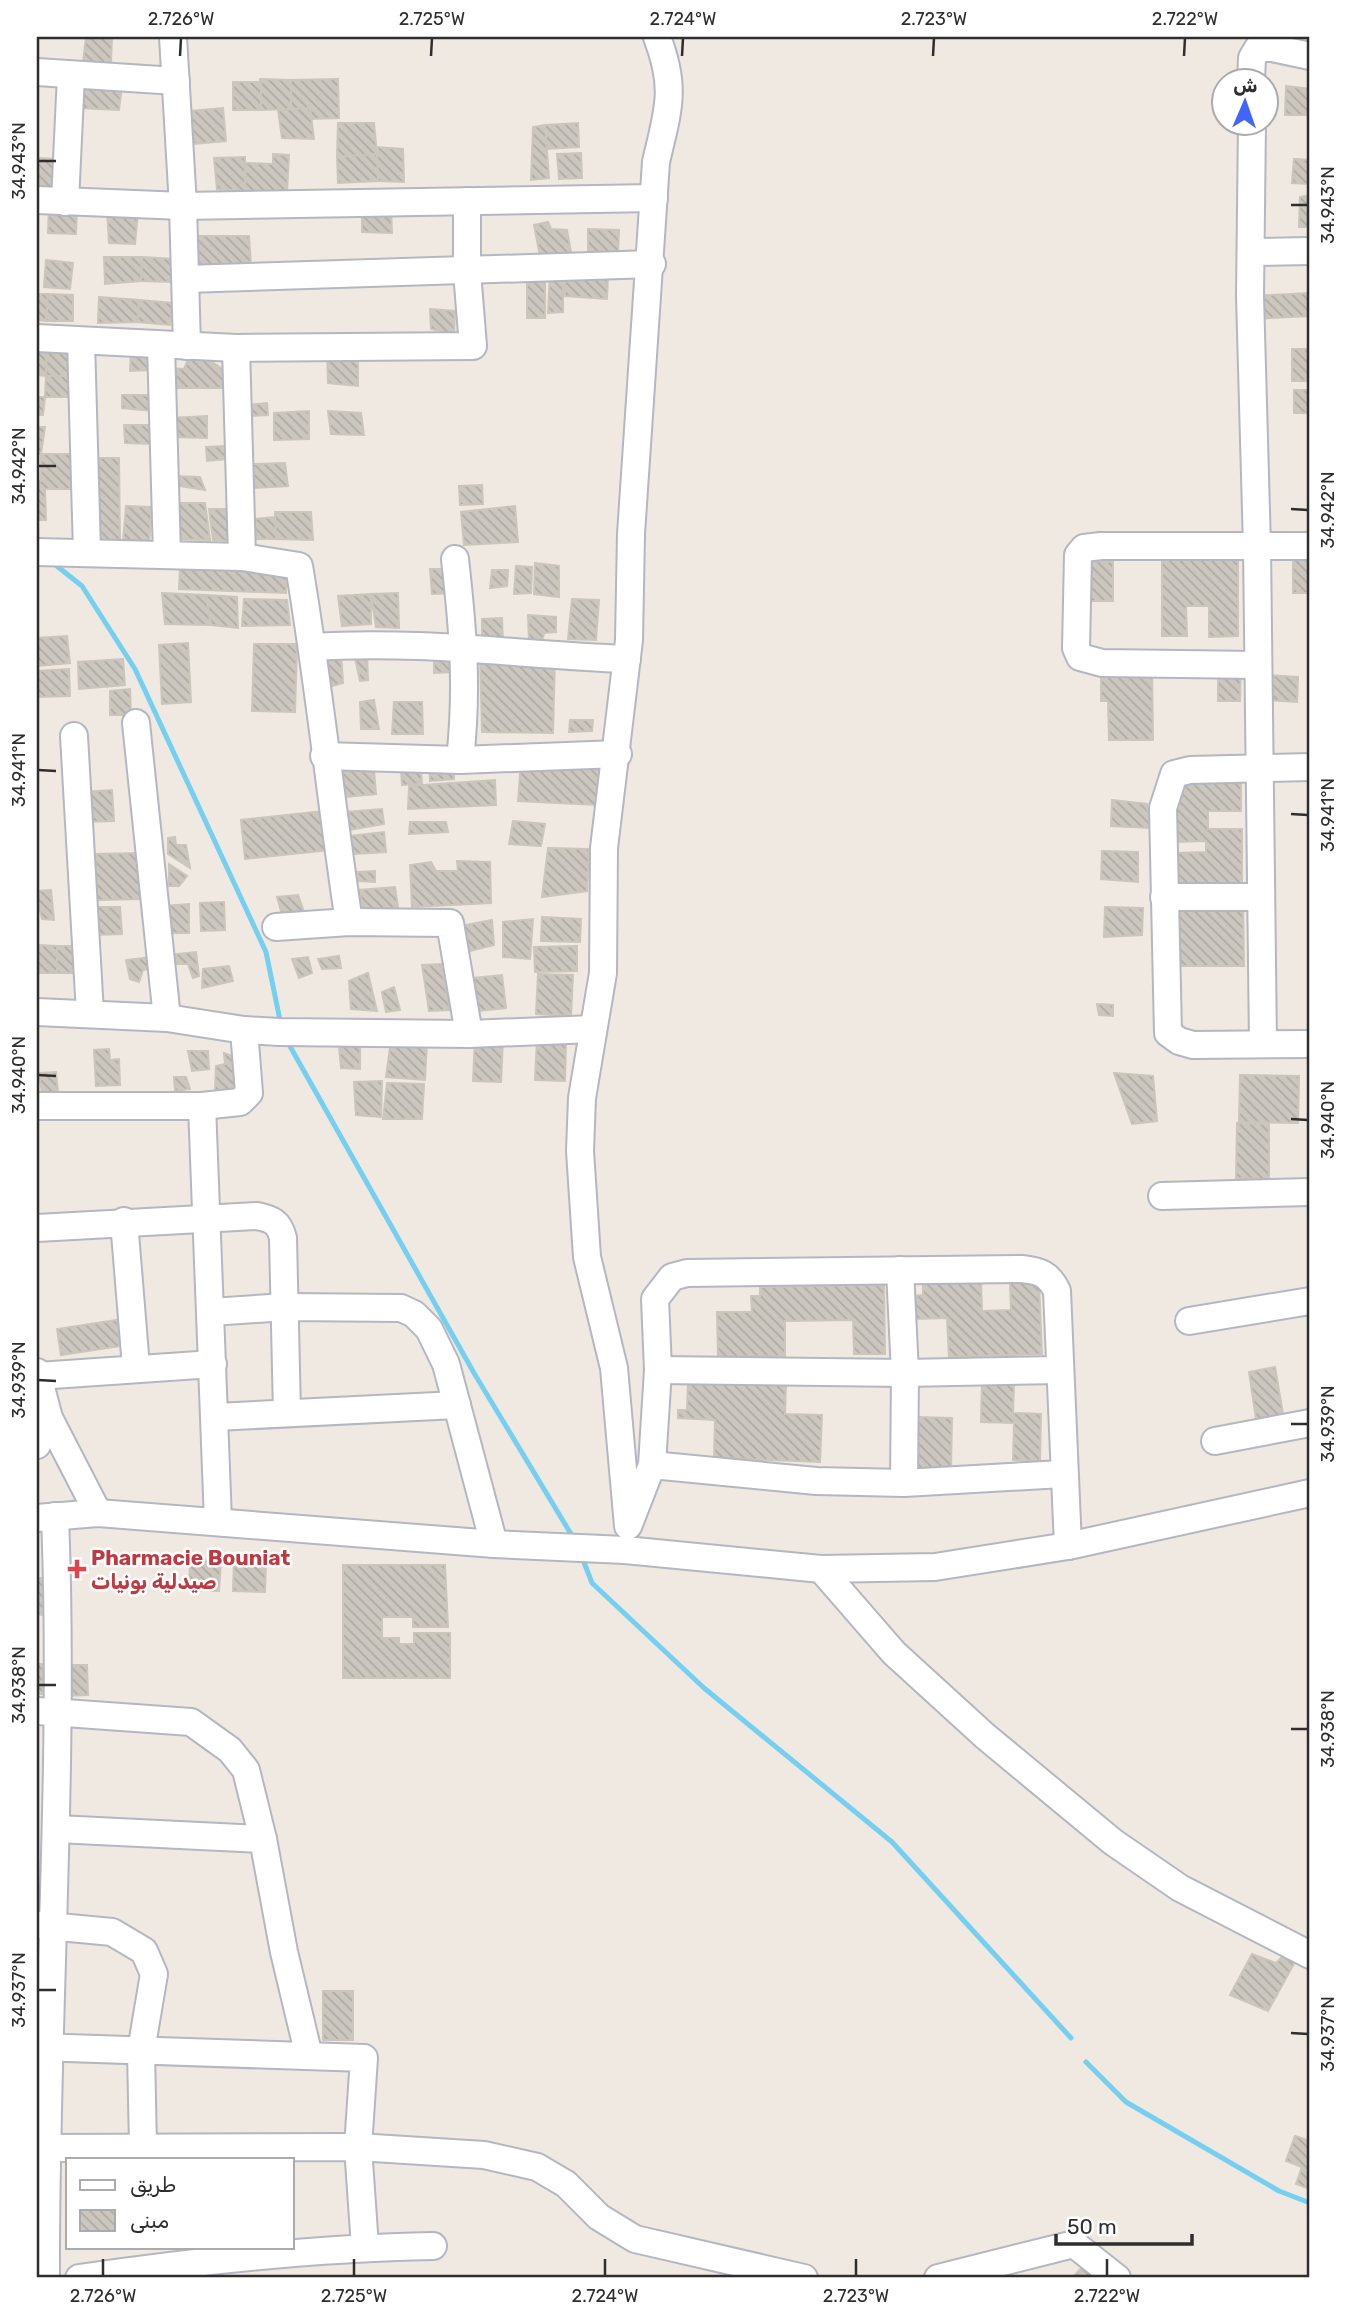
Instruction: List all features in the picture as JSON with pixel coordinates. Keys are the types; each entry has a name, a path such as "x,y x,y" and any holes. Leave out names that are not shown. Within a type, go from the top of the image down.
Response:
{"street":[{"path":"167,555 174,345 186,279 173,37"},
{"path":"627,1538 614,1367 587,1256 582,1198 582,1098 603,973 607,823 618,754 627,659 631,534 652,264 656,162 669,109 671,87 657,37"},
{"path":"1252,66 1252,58 1258,48 1272,48 1310,56"},
{"path":"37,72 176,81"},
{"path":"65,202 71,75"},
{"path":"1252,136 1250,296 1257,547 1263,1044"},
{"path":"37,200 183,206 654,198"},
{"path":"37,338 236,348 473,346 467,272 467,201"},
{"path":"1252,252 1310,251"},
{"path":"186,279 652,264"},
{"path":"80,341 87,552"},
{"path":"236,348 242,557"},
{"path":"1258,665 1102,663 1080,657 1076,648 1078,555 1084,548 1310,546"},
{"path":"43,552 242,557 299,566 313,647 324,756 349,922"},
{"path":"455,559 466,648 460,760"},
{"path":"313,647 416,643 516,654 627,659"},
{"path":"136,723 167,1018"},
{"path":"74,736 90,1013"},
{"path":"324,756 460,760 618,754"},
{"path":"1310,767 1191,769 1174,774 1163,808 1168,1033 1193,1045 1310,1044"},
{"path":"1164,897 1261,897"},
{"path":"276,927 349,922 450,923 469,1034"},
{"path":"37,1012 167,1018 244,1030 286,1032 469,1034 593,1029"},
{"path":"37,1106 233,1104 246,1098 248,1093 244,1030"},
{"path":"202,1106 218,1521"},
{"path":"1161,1196 1310,1192"},
{"path":"37,1228 124,1221 257,1216 271,1219 280,1226 286,1307 286,1413"},
{"path":"124,1221 136,1367"},
{"path":"627,1538 652,1465 658,1370 655,1299 672,1277 687,1273 1022,1269 1040,1271 1051,1278 1057,1291 1062,1474 1068,1546"},
{"path":"900,1270 905,1373 904,1483"},
{"path":"1189,1321 1310,1301"},
{"path":"211,1312 286,1307 401,1308 414,1314 429,1329 446,1363 494,1544"},
{"path":"98,1513 49,1418 37,1374 214,1364"},
{"path":"658,1370 905,1373 1060,1370"},
{"path":"216,1417 457,1405"},
{"path":"37,1445 49,1418"},
{"path":"1215,1441 1310,1423"},
{"path":"652,1465 816,1481 904,1483 1062,1474"},
{"path":"46,2278 42,2047 46,1925 57,1829 48,1712 46,1517 98,1513 494,1544 596,1549 627,1538 821,1569 935,1567 1068,1546 1310,1493"},
{"path":"821,1569 894,1653 985,1736 1113,1842 1180,1888 1310,1955"},
{"path":"48,1712 191,1721 230,1750 246,1770 309,2056"},
{"path":"57,1829 263,1839"},
{"path":"46,1925 112,1933 144,1951 154,1975 141,2050 143,2147"},
{"path":"42,2047 364,2058 358,2147 365,2247"},
{"path":"82,2158 143,2147 358,2147 484,2155 537,2167 566,2184 599,2217 635,2239 804,2278"},
{"path":"43,2165 66,2161"},
{"path":"938,2278 1074,2244 1116,2278"},
{"path":"79,2278 154,2267 365,2247 433,2246"}],"building":[{"path":"86,37 112,37 111,63 83,63"},
{"path":"260,79 291,80 291,109 261,110"},
{"path":"338,79 339,118 310,119 310,108 291,109 291,80"},
{"path":"79,82 122,86 119,110 79,108"},
{"path":"233,82 261,82 261,110 233,110"},
{"path":"1286,86 1310,89 1310,115 1285,115"},
{"path":"223,108 226,141 194,144 191,111"},
{"path":"310,108 314,139 282,138 278,110"},
{"path":"338,123 374,123 377,154 337,157"},
{"path":"578,123 579,147 546,149 545,125"},
{"path":"545,125 549,178 531,180 533,127"},
{"path":"376,147 403,149 404,182 378,181"},
{"path":"581,153 582,178 559,179 557,154"},
{"path":"273,154 289,155 287,192 245,191 246,163 273,164"},
{"path":"377,154 378,181 338,183 337,157"},
{"path":"245,157 245,191 217,189 214,158"},
{"path":"37,158 59,159 56,188 37,188"},
{"path":"1294,159 1310,160 1310,184 1292,183"},
{"path":"1310,195 1310,227 1299,227 1300,197"},
{"path":"49,206 77,207 76,234 48,233"},
{"path":"362,208 391,209 392,233 362,232"},
{"path":"107,210 138,212 135,244 109,243"},
{"path":"548,222 551,229 567,230 571,252 540,256 534,225"},
{"path":"588,229 619,230 618,255 588,254"},
{"path":"197,236 249,236 251,265 195,264"},
{"path":"104,257 142,257 141,281 105,284"},
{"path":"142,257 174,259 172,282 141,281"},
{"path":"46,260 73,263 70,289 44,287"},
{"path":"550,272 563,272 563,312 548,313"},
{"path":"565,275 608,275 607,299 565,296"},
{"path":"527,278 545,279 545,318 527,318"},
{"path":"1310,293 1310,316 1251,319 1250,296"},
{"path":"37,294 48,294 46,321 37,320"},
{"path":"48,294 73,295 73,321 46,321"},
{"path":"99,297 139,300 138,322 98,323"},
{"path":"139,300 172,303 170,325 138,322"},
{"path":"430,309 455,311 454,334 431,329"},
{"path":"37,345 47,345 46,376 37,375"},
{"path":"47,345 73,347 71,376 46,376"},
{"path":"1292,349 1310,349 1310,381 1292,381"},
{"path":"131,350 150,351 150,370 130,371"},
{"path":"327,352 358,353 358,386 328,383"},
{"path":"203,356 224,370 224,388 169,388 169,368 184,369 189,357"},
{"path":"46,376 71,376 70,397 45,397"},
{"path":"1294,390 1310,390 1310,413 1294,413"},
{"path":"122,395 151,395 152,411 122,408"},
{"path":"37,397 45,397 43,415 37,415"},
{"path":"267,403 268,415 249,416 248,405"},
{"path":"309,411 309,439 274,440 274,413"},
{"path":"328,411 361,413 364,435 331,434"},
{"path":"207,416 207,438 172,437 170,418"},
{"path":"124,425 151,425 152,444 125,443"},
{"path":"37,427 45,427 41,454 37,453"},
{"path":"225,446 226,459 207,461 206,447"},
{"path":"41,454 71,454 71,489 45,489 46,520 37,520 37,481 41,481"},
{"path":"91,458 119,458 120,544 93,545"},
{"path":"285,463 288,486 255,488 252,464"},
{"path":"172,476 200,477 205,490 174,485"},
{"path":"482,485 483,504 460,505 459,486"},
{"path":"176,503 205,503 210,540 177,539"},
{"path":"126,506 152,507 149,544 123,542"},
{"path":"515,506 518,542 464,545 461,512"},
{"path":"209,509 227,509 232,541 213,540"},
{"path":"275,512 311,512 313,540 276,539"},
{"path":"275,517 276,539 256,539 255,519"},
{"path":"1238,558 1238,636 1209,637 1209,606 1186,606 1187,636 1162,636 1162,559"},
{"path":"1293,559 1310,560 1310,593 1293,593"},
{"path":"1088,561 1113,562 1113,601 1088,601"},
{"path":"535,563 559,566 559,597 534,594"},
{"path":"516,566 532,567 531,593 514,594"},
{"path":"180,569 286,572 286,593 179,589"},
{"path":"430,569 452,569 454,593 432,594"},
{"path":"492,570 508,570 507,586 490,588"},
{"path":"162,593 206,595 211,625 165,624"},
{"path":"398,593 399,628 376,627 371,594"},
{"path":"371,594 371,624 342,626 338,596"},
{"path":"206,595 237,597 238,628 211,625"},
{"path":"244,599 287,600 290,625 242,626"},
{"path":"572,599 599,600 596,640 568,639"},
{"path":"528,615 556,617 556,632 544,633 542,642 529,642"},
{"path":"502,618 503,643 482,639 482,619"},
{"path":"67,636 70,663 38,666 37,638"},
{"path":"188,643 191,702 162,704 159,645"},
{"path":"254,644 297,644 295,712 252,711"},
{"path":"452,646 453,672 434,673 434,660 425,660 425,647"},
{"path":"341,653 343,683 325,688 322,655"},
{"path":"354,653 367,654 368,680 360,681"},
{"path":"480,656 555,656 553,733 482,732"},
{"path":"123,659 125,685 79,689 78,662"},
{"path":"1218,665 1241,665 1240,701 1218,701"},
{"path":"1152,667 1153,740 1109,740 1108,701 1101,701 1101,668"},
{"path":"69,669 70,696 37,697 37,671"},
{"path":"1268,675 1298,677 1297,702 1266,700"},
{"path":"130,689 131,715 110,715 110,691"},
{"path":"374,700 379,729 361,729 360,702"},
{"path":"394,702 422,702 423,734 392,734"},
{"path":"570,720 593,720 592,731 569,732"},
{"path":"453,752 454,779 430,781 429,753"},
{"path":"420,755 422,784 402,785 400,756"},
{"path":"599,761 597,805 518,801 521,762"},
{"path":"342,770 374,771 376,794 345,797"},
{"path":"1176,778 1241,778 1241,811 1208,811 1208,829 1242,829 1242,887 1178,887 1178,853 1206,852 1206,841 1176,842"},
{"path":"495,780 496,805 408,809 409,786"},
{"path":"112,790 114,821 85,822 84,792"},
{"path":"1112,800 1147,804 1150,828 1111,826"},
{"path":"382,809 384,824 349,830 346,812"},
{"path":"323,811 329,850 245,859 241,820"},
{"path":"513,821 545,824 541,846 509,844"},
{"path":"410,822 446,822 448,832 409,834"},
{"path":"384,832 386,852 354,854 348,836"},
{"path":"175,837 176,845 186,845 190,868 168,854 168,838"},
{"path":"548,848 589,849 587,891 542,897"},
{"path":"1102,851 1138,852 1138,882 1101,879"},
{"path":"142,853 144,899 97,900 95,854"},
{"path":"457,861 490,862 491,903 412,907 410,865 431,862 436,871 458,871"},
{"path":"169,864 187,876 179,886 169,886"},
{"path":"375,871 375,882 359,881 358,872"},
{"path":"395,887 398,907 364,911 359,890"},
{"path":"51,890 54,920 42,919 37,906 37,891"},
{"path":"298,895 304,912 282,915 277,897"},
{"path":"224,902 225,930 201,931 200,903"},
{"path":"189,904 189,933 166,933 163,906"},
{"path":"1243,904 1244,966 1179,966 1178,905"},
{"path":"91,907 120,907 122,934 94,935"},
{"path":"1105,907 1143,908 1142,935 1104,937"},
{"path":"542,917 581,919 580,942 541,941"},
{"path":"533,919 530,959 503,957 503,922"},
{"path":"492,920 494,945 466,952 461,926"},
{"path":"37,945 57,946 57,973 37,973"},
{"path":"57,946 82,946 82,973 57,973"},
{"path":"577,946 577,971 535,972 534,947"},
{"path":"196,952 199,976 193,978 188,964 175,964 175,979 167,955"},
{"path":"339,956 341,968 322,969 318,959"},
{"path":"151,957 153,968 143,970 139,982 130,979 126,960"},
{"path":"308,957 312,973 299,978 292,959"},
{"path":"441,964 450,1010 429,1011 422,965"},
{"path":"229,966 233,981 202,988 203,969"},
{"path":"368,973 377,1011 351,1009 349,981"},
{"path":"538,974 573,975 571,1016 536,1014"},
{"path":"502,975 506,1008 478,1011 474,978"},
{"path":"394,987 400,1010 386,1012 382,992"},
{"path":"1097,1004 1113,1005 1113,1016 1099,1015"},
{"path":"475,1037 503,1038 501,1082 473,1081"},
{"path":"537,1039 566,1040 565,1081 535,1080"},
{"path":"391,1040 427,1042 425,1080 386,1077"},
{"path":"360,1044 360,1069 341,1068 339,1046"},
{"path":"109,1049 110,1060 119,1059 120,1085 96,1086 94,1050"},
{"path":"188,1051 208,1051 209,1069 192,1071"},
{"path":"224,1053 237,1058 238,1089 215,1091 216,1066 225,1064"},
{"path":"56,1072 58,1092 42,1093 39,1073"},
{"path":"1114,1073 1153,1076 1157,1121 1132,1124"},
{"path":"1240,1075 1299,1076 1298,1123 1239,1122"},
{"path":"174,1077 186,1077 190,1089 175,1091"},
{"path":"382,1081 381,1117 356,1115 354,1082"},
{"path":"387,1083 424,1084 422,1119 383,1119"},
{"path":"1237,1123 1269,1124 1269,1179 1236,1178"},
{"path":"1039,1281 1042,1354 949,1357 947,1318 914,1319 913,1296 923,1295 923,1284 981,1282 982,1311 1011,1310 1010,1282"},
{"path":"884,1285 885,1354 854,1354 853,1320 785,1321 785,1356 718,1357 717,1312 752,1312 751,1296 760,1296 760,1287"},
{"path":"117,1320 121,1346 61,1355 57,1329"},
{"path":"1275,1367 1283,1414 1256,1419 1249,1372"},
{"path":"688,1382 786,1385 785,1414 822,1415 820,1462 714,1458 715,1420 678,1418 678,1410 687,1410"},
{"path":"982,1382 1014,1383 1013,1413 1041,1414 1040,1461 1013,1460 1014,1423 981,1422"},
{"path":"917,1417 952,1418 951,1470 915,1469"},
{"path":"190,1560 221,1561 219,1591 189,1590"},
{"path":"234,1562 266,1563 265,1592 233,1591"},
{"path":"343,1565 445,1565 448,1627 413,1627 413,1617 382,1617 382,1638 399,1638 399,1644 414,1644 414,1633 450,1633 450,1678 343,1678"},
{"path":"37,1578 44,1578 43,1615 37,1614"},
{"path":"37,1664 43,1664 43,1694 37,1694"},
{"path":"63,1665 87,1665 88,1695 64,1696"},
{"path":"1286,1953 1296,1960 1268,2011 1230,1995 1252,1954 1276,1963"},
{"path":"323,1991 353,1991 353,2040 323,2040"},
{"path":"1295,2136 1310,2141 1310,2189 1296,2184 1302,2167 1286,2161"},
{"path":"1084,2265 1100,2278 1072,2278"}],"waterway":[{"path":"53,563 82,586 135,669 266,952 281,1025"},
{"path":"287,1041 474,1373 574,1539"},
{"path":"582,1557 592,1583 704,1688 892,1842 1071,2038"},
{"path":"1086,2062 1126,2102 1279,2191 1310,2203"}],"place":[{"name":"Pharmacie Bouniat صيدلية بونيات","path":"77,1569"}]}
